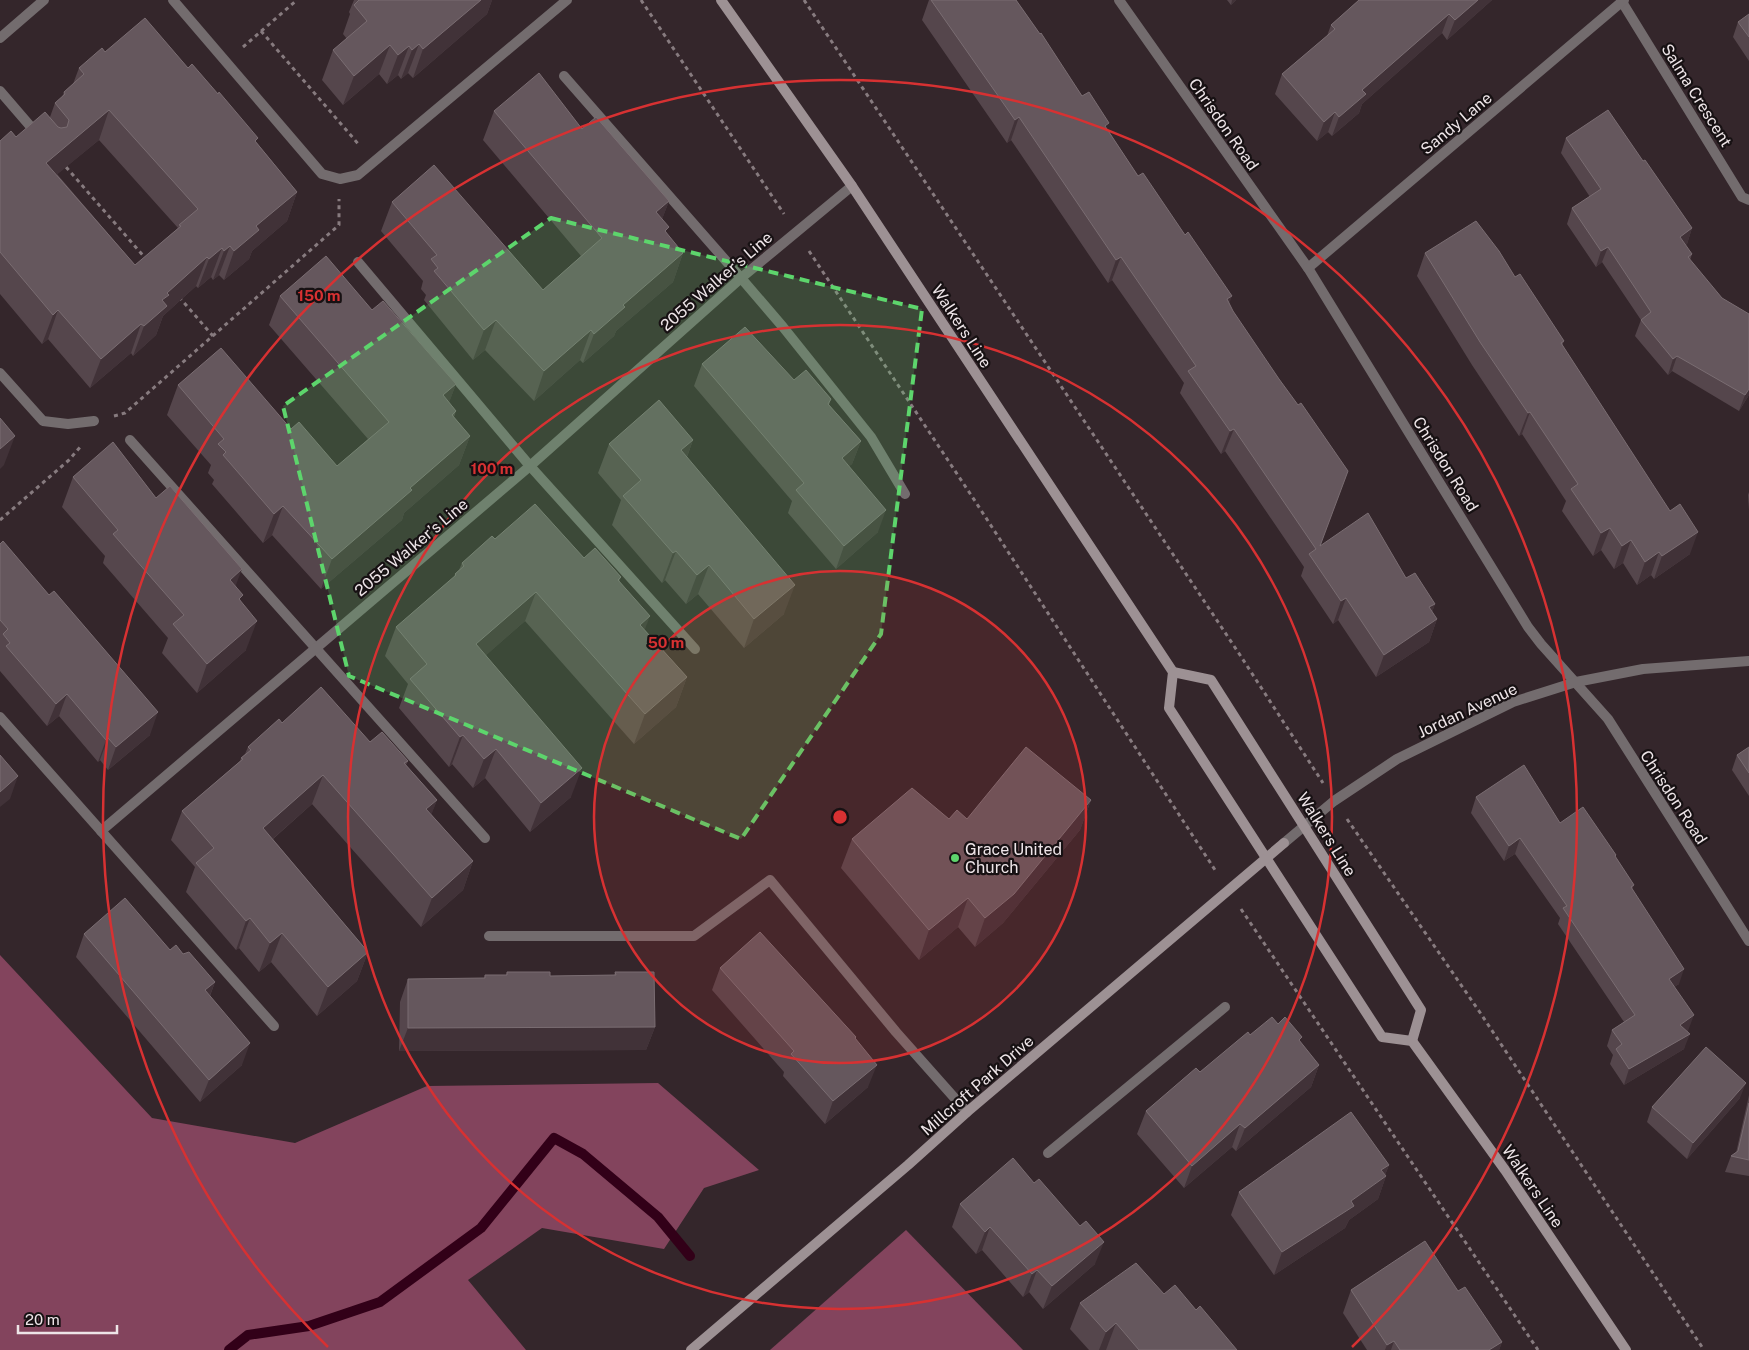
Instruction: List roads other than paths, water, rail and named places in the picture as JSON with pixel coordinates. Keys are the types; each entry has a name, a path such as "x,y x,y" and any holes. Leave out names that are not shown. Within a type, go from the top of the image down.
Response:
{"main road":[{"name":"Walkers Line","path":"721,0 852,186 1173,672 1211,680 1421,1010 1412,1041 1505,1170 1626,1350"},
{"path":"1173,672 1169,708 1265,858 1382,1037 1412,1041"},
{"name":"Millcroft Park Drive","path":"691,1350 908,1165 967,1112 1284,843"}],"street":[{"path":"0,38 44,0"},
{"path":"173,0 322,174 340,179 358,175 567,0"},
{"name":"Chrisdon Road","path":"1119,0 1308,268 1528,628 1608,719 1749,941"},
{"name":"Sandy Lane","path":"1308,268 1623,1"},
{"name":"Salma Crescent","path":"1623,1 1742,197 1749,200"},
{"path":"564,76 741,278 871,438 905,494"},
{"path":"0,91 46,143"},
{"name":"2055 Walker’s Line","path":"100,831 530,466 741,278 852,186"},
{"path":"358,262 530,466 696,649"},
{"path":"0,373 44,421 68,424 94,421"},
{"path":"130,440 485,838"},
{"name":"Jordan Avenue","path":"1284,843 1334,801 1397,759 1513,702 1576,682 1643,669 1749,661"},
{"path":"0,717 274,1026"},
{"path":"490,936 694,936 770,880 896,1032 967,1112"},
{"path":"1048,1153 1226,1006"}],"waterway":[{"path":"229,1350 248,1335 309,1326 380,1302 481,1228 554,1138 583,1154 658,1217 690,1256"}],"place":[{"name":"Grace United Church","path":"955,858"}]}
